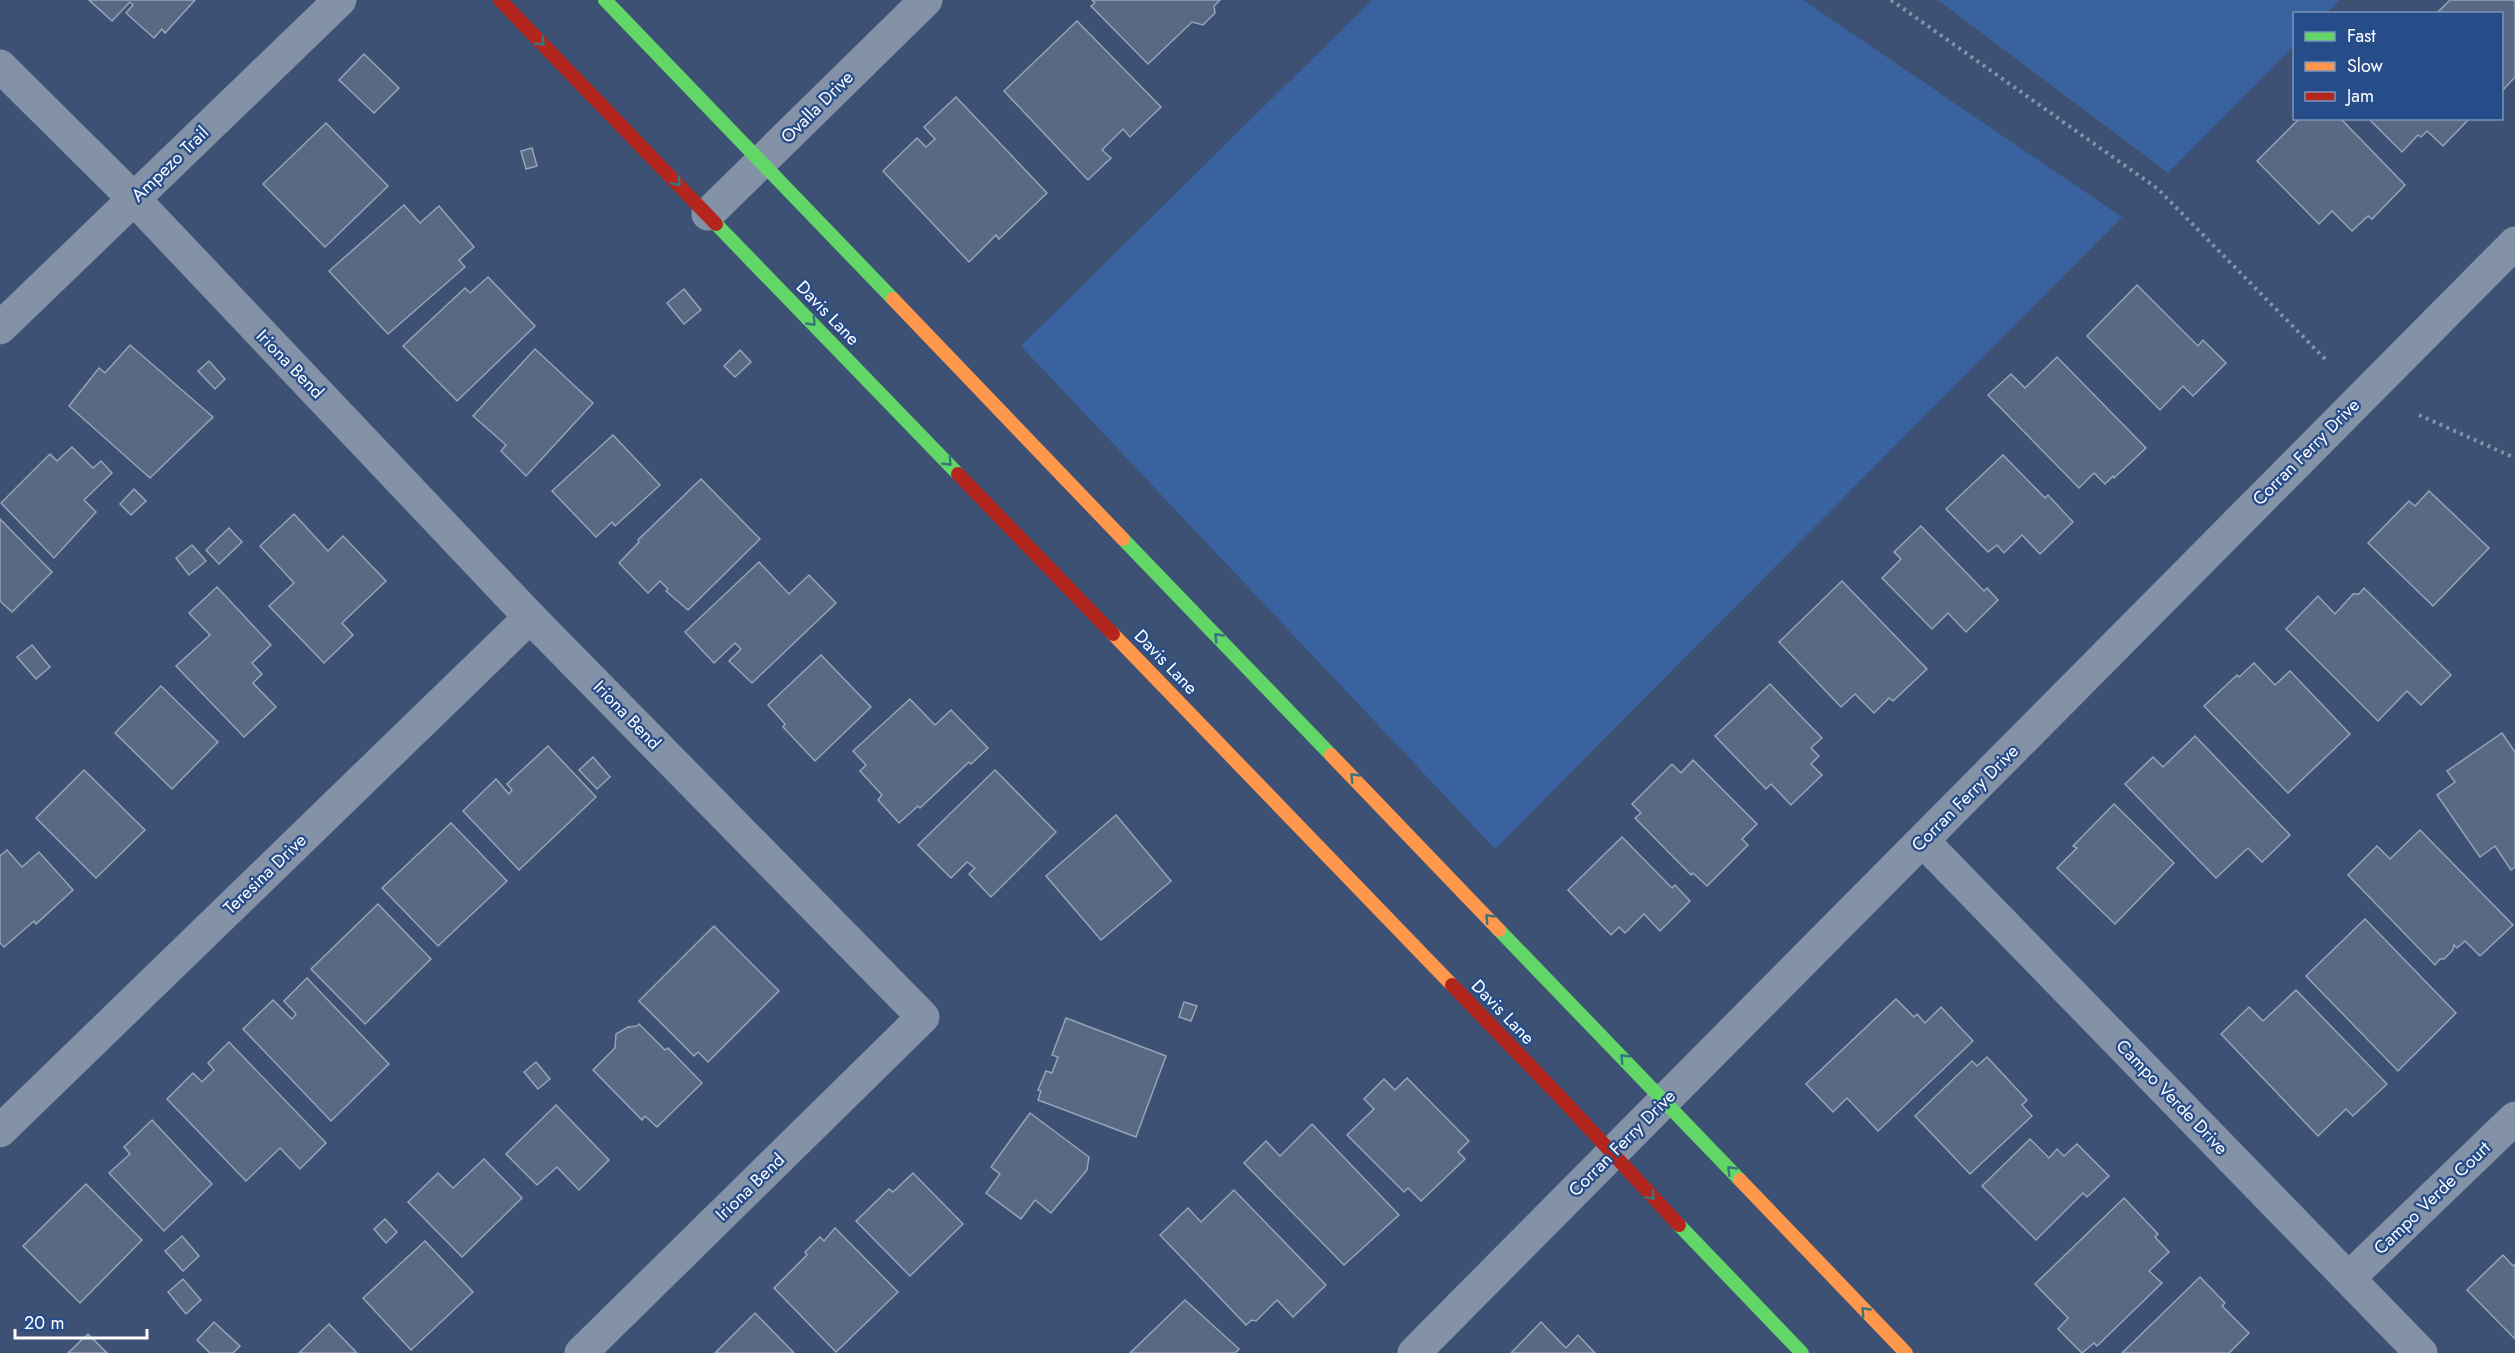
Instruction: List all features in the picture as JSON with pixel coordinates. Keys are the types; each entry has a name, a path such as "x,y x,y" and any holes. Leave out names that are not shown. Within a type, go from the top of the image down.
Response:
{"main road":[{"name":"Davis Lane","path":"500,0 1562,1099 1611,1154 1802,1353"},
{"path":"605,0 1906,1353"}],"street":[{"name":"Ampezo Trail","path":"0,328 340,0"},
{"name":"Ovalla Drive","path":"708,214 926,0"},
{"name":"Iriona Bend","path":"0,66 134,199 530,616 923,1017 581,1353"},
{"name":"Corran Ferry Drive","path":"1414,1353 2515,243"},
{"name":"Teresina Drive","path":"0,1131 530,616"},
{"name":"Campo Verde Drive","path":"1923,841 2421,1353"},
{"name":"Campo Verde Court","path":"2349,1278 2515,1118"}],"path":[{"path":"1891,0 2158,189 2326,360"},
{"path":"2418,415 2515,458"}],"shaded area":[{"path":"1372,0 1803,0 2122,217 1495,849 1021,346"},
{"path":"1938,0 2340,0 2327,12 2293,12 2293,47 2168,173"}],"building":[{"path":"89,0 195,0 165,33 162,29 154,38 126,13 133,5 130,2 112,21"},
{"path":"1092,0 1220,0 1214,6 1215,13 1203,25 1192,22 1148,64 1091,6 1095,3"},
{"path":"2450,0 2513,0 2515,2 2515,77 2503,90 2503,12 2438,12"},
{"path":"1077,21 1161,107 1130,137 1123,129 1102,150 1111,158 1088,180 1004,91"},
{"path":"364,54 399,88 374,113 339,80"},
{"path":"956,97 1047,193 999,239 996,235 969,262 883,171 917,138 926,147 935,139 924,127"},
{"path":"2298,120 2342,120 2405,185 2372,219 2368,216 2352,231 2332,211 2319,224 2257,161"},
{"path":"2370,120 2468,120 2443,146 2427,131 2421,137 2418,135 2402,152"},
{"path":"326,123 388,186 325,247 263,184"},
{"path":"532,148 537,166 526,169 521,151"},
{"path":"404,205 420,223 439,206 474,247 459,260 465,267 388,334 329,271"},
{"path":"488,277 535,326 457,401 403,346 465,288 470,293"},
{"path":"2137,285 2198,346 2203,340 2226,363 2193,396 2183,386 2160,410 2087,336"},
{"path":"684,289 701,310 684,324 667,303"},
{"path":"130,345 213,417 150,478 69,406 99,368 105,373"},
{"path":"535,349 593,403 526,476 501,451 506,445 473,416"},
{"path":"740,350 751,362 735,377 724,366"},
{"path":"2057,357 2146,448 2105,484 2094,473 2079,488 1988,395 2011,374 2025,388"},
{"path":"209,361 225,379 215,389 198,371"},
{"path":"613,435 660,485 615,526 612,522 596,537 552,491"},
{"path":"72,447 93,468 101,461 112,473 84,500 96,512 54,558 1,503 50,454 57,461"},
{"path":"2003,455 2045,498 2048,495 2073,522 2040,554 2022,535 2004,553 1997,545 1988,552 1946,509"},
{"path":"701,479 760,539 688,610 666,591 668,589 660,581 648,593 619,563 639,542 638,540"},
{"path":"134,489 146,501 131,515 120,504"},
{"path":"2429,491 2489,548 2433,606 2368,543 2409,501 2415,506"},
{"path":"294,514 328,551 343,536 386,581 342,623 353,635 324,663 269,606 294,583 260,546"},
{"path":"0,519 52,572 12,612 0,601"},
{"path":"1921,526 1984,591 1987,588 1998,600 1966,632 1948,613 1932,629 1882,578 1901,559 1894,552"},
{"path":"229,528 242,542 219,564 206,550"},
{"path":"192,545 206,561 189,575 176,558"},
{"path":"759,562 789,594 809,575 836,603 752,683 729,661 741,649 735,643 714,663 685,632"},
{"path":"1842,581 1927,669 1893,701 1889,698 1874,713 1855,694 1841,707 1779,642"},
{"path":"217,587 271,645 252,663 262,674 253,683 276,707 244,737 176,666 210,635 189,613"},
{"path":"2364,588 2451,675 2421,705 2407,691 2378,721 2286,629 2318,596 2335,614 2353,594 2359,594"},
{"path":"32,645 50,667 36,679 17,657"},
{"path":"821,655 871,707 815,761 783,727 785,724 768,705"},
{"path":"2254,663 2275,685 2290,671 2350,734 2288,793 2204,706 2237,675 2239,677"},
{"path":"1770,684 1822,738 1811,748 1819,756 1811,764 1822,775 1791,805 1771,784 1766,789 1715,736"},
{"path":"161,686 218,742 172,789 115,733"},
{"path":"910,699 935,725 951,710 988,748 971,764 969,762 920,808 918,806 899,823 878,800 882,795 860,771 866,765 853,751"},
{"path":"2502,733 2515,752 2515,867 2511,870 2495,846 2480,857 2437,795 2455,782 2447,771"},
{"path":"2195,736 2290,835 2262,862 2248,848 2216,878 2125,784 2153,757 2163,767"},
{"path":"548,746 596,797 519,870 463,811 496,779 509,794 512,790 507,784"},
{"path":"593,757 610,777 597,789 579,770"},
{"path":"1693,760 1757,824 1742,839 1748,845 1707,886 1693,873 1691,875 1635,818 1641,813 1632,804 1672,764 1681,773"},
{"path":"84,770 145,830 96,878 36,818"},
{"path":"995,770 1056,832 991,897 969,874 975,868 967,862 951,878 918,845"},
{"path":"2114,804 2174,863 2115,924 2057,868 2077,848 2073,846"},
{"path":"1116,815 1171,881 1101,940 1046,876"},
{"path":"451,823 507,881 438,946 382,888"},
{"path":"2420,830 2513,925 2480,956 2465,941 2457,948 2454,945 2453,950 2435,965 2348,875 2377,846 2390,859"},
{"path":"1622,837 1672,888 1675,885 1690,901 1660,931 1644,914 1625,933 1619,927 1611,935 1568,890"},
{"path":"7,850 22,867 39,852 73,890 36,924 34,921 4,947 0,943 0,856"},
{"path":"378,904 431,959 365,1024 311,969"},
{"path":"2365,919 2456,1013 2398,1071 2306,976"},
{"path":"714,926 779,991 708,1062 698,1052 694,1056 639,1001"},
{"path":"307,978 389,1064 331,1121 243,1029 273,1000 292,1019 296,1014 284,1001"},
{"path":"2296,990 2387,1084 2353,1116 2346,1109 2318,1136 2221,1034 2249,1007 2263,1021"},
{"path":"1896,999 1914,1017 1917,1014 1925,1023 1941,1007 1973,1041 1878,1131 1847,1098 1833,1112 1806,1084"},
{"path":"1184,1002 1197,1006 1191,1021 1179,1017"},
{"path":"1066,1018 1166,1056 1136,1137 1038,1100 1041,1091 1038,1090 1046,1071 1052,1073 1058,1057 1052,1055"},
{"path":"639,1024 665,1050 668,1048 702,1083 657,1127 645,1116 642,1120 593,1070 615,1048 616,1034"},
{"path":"229,1042 326,1143 300,1169 280,1148 246,1181 167,1099 193,1073 202,1082 214,1070 208,1063"},
{"path":"1987,1057 2027,1100 2022,1105 2032,1116 1970,1174 1915,1116 1972,1061 1977,1066"},
{"path":"536,1062 550,1079 538,1089 524,1072"},
{"path":"1407,1078 1469,1141 1458,1152 1465,1159 1421,1201 1408,1188 1404,1192 1347,1135 1374,1109 1364,1099 1384,1079 1395,1090"},
{"path":"556,1105 609,1160 579,1190 557,1167 537,1185 506,1154"},
{"path":"1030,1113 1089,1157 1087,1170 1051,1213 1035,1200 1021,1219 986,1193 1000,1174 991,1167"},
{"path":"152,1120 212,1184 164,1231 109,1173 130,1154 124,1147"},
{"path":"1312,1124 1399,1215 1344,1265 1244,1163 1266,1141 1280,1156"},
{"path":"2030,1139 2049,1158 2057,1149 2064,1156 2077,1144 2109,1176 2087,1197 2083,1193 2036,1240 1982,1186"},
{"path":"484,1159 522,1198 462,1257 408,1202 438,1173 453,1188"},
{"path":"913,1173 963,1224 910,1276 856,1221 889,1189 893,1192"},
{"path":"86,1184 142,1240 80,1303 23,1246"},
{"path":"1234,1190 1326,1285 1293,1317 1277,1300 1256,1321 1252,1320 1246,1325 1160,1235 1188,1208 1201,1222"},
{"path":"2124,1198 2158,1234 2155,1237 2169,1252 2149,1271 2162,1283 2097,1346 2094,1343 2082,1353 2058,1329 2068,1318 2035,1284"},
{"path":"385,1219 397,1232 386,1243 374,1229"},
{"path":"835,1228 898,1292 836,1352 774,1288 807,1255 805,1252 820,1237 824,1241"},
{"path":"182,1236 199,1256 183,1271 165,1251"},
{"path":"425,1241 473,1292 411,1350 363,1298"},
{"path":"2503,1255 2513,1266 2515,1264 2515,1339 2467,1290"},
{"path":"2200,1277 2225,1303 2222,1306 2249,1333 2229,1353 2122,1353"},
{"path":"183,1279 201,1300 186,1314 168,1292"},
{"path":"1185,1300 1239,1349 1235,1353 1130,1353"},
{"path":"755,1313 794,1353 715,1353"},
{"path":"214,1322 240,1346 233,1353 210,1353 197,1340"},
{"path":"1541,1322 1566,1348 1578,1335 1595,1353 1511,1353"},
{"path":"329,1324 357,1353 299,1353"},
{"path":"88,1334 107,1353 68,1353"}],"traffic: fast":[{"path":"605,0 893,299"},
{"path":"716,224 958,474"},
{"path":"1123,539 1331,755"},
{"path":"1499,930 1740,1180"},
{"path":"1679,1225 1802,1353"}],"traffic: slow":[{"path":"893,299 1123,539"},
{"path":"1113,634 1452,985"},
{"path":"1331,755 1499,930"},
{"path":"1740,1180 1906,1353"}],"traffic: jam":[{"path":"500,0 716,224"},
{"path":"958,474 1113,634"},
{"path":"1452,985 1679,1225"}]}
